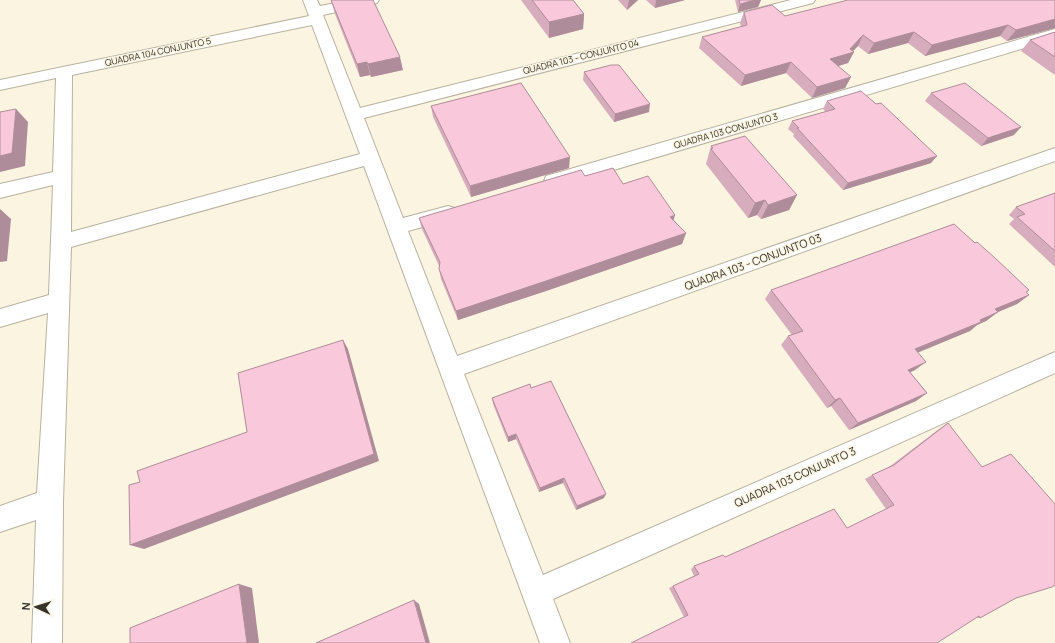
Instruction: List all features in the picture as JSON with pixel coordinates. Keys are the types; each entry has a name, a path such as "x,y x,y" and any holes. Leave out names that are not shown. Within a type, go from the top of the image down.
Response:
{"street":[{"name":"QUADRA 104 CONJUNTO 5","path":"0,85 64,72 314,11 372,0"},
{"name":"QUADRA 103 - CONJUNTO 04","path":"354,115 808,0"},
{"path":"314,11 555,643"},
{"name":"QUADRA 103 CONJUNTO 3","path":"535,187 1055,34"},
{"path":"47,643 50,502 60,301 64,72"},
{"name":"QUADRA 103 - CONJUNTO 03","path":"451,369 1055,154"},
{"path":"61,242 370,158"},
{"path":"0,191 62,176"},
{"path":"397,227 466,207"},
{"path":"0,318 60,301"},
{"name":"QUADRA 103 CONJUNTO 3","path":"536,592 1055,362"},
{"path":"0,519 50,502"}],"building":[{"path":"331,0 373,0 400,57 368,64 367,62 357,64"},
{"path":"532,0 573,0 584,14 549,22"},
{"path":"739,0 755,0 740,4"},
{"path":"848,0 1055,0 1055,19 1016,30 1008,25 932,45 914,32 874,43 863,35 850,49 854,52 830,59 851,77 817,87 791,62 745,75 702,37 747,25 744,12 772,5 785,16"},
{"path":"1055,32 1055,57 1030,40"},
{"path":"611,65 619,65 650,104 615,114 584,72"},
{"path":"521,83 570,157 470,186 431,106"},
{"path":"965,83 1021,127 988,138 931,93"},
{"path":"861,91 876,104 881,103 937,156 848,183 792,121 835,109 827,101"},
{"path":"16,109 12,153 0,156 0,112"},
{"path":"745,136 797,195 768,205 765,200 755,203 711,149 713,148 711,146"},
{"path":"613,168 623,184 648,176 675,215 670,217 686,233 456,311 439,269 440,262 419,218 581,170 585,176"},
{"path":"1055,193 1055,251 1017,217 1025,214 1016,207"},
{"path":"954,224 975,243 977,242 1029,290 1026,292 1029,295 995,309 998,312 980,320 981,322 915,349 926,362 908,370 927,393 858,423 840,398 835,400 788,336 803,331 771,290"},
{"path":"343,340 374,454 130,545 129,485 140,482 137,471 247,432 238,373"},
{"path":"551,381 606,494 577,506 564,478 540,488 516,434 508,437 492,398 530,384 531,388"},
{"path":"948,423 982,467 1011,454 1055,504 1055,585 1016,598 980,618 979,616 937,643 631,643 688,615 673,586 699,574 694,566 723,555 725,557 834,509 847,528 894,505 872,475 894,465"},
{"path":"239,584 247,643 130,643 130,628"},
{"path":"414,600 426,643 316,643"}]}
